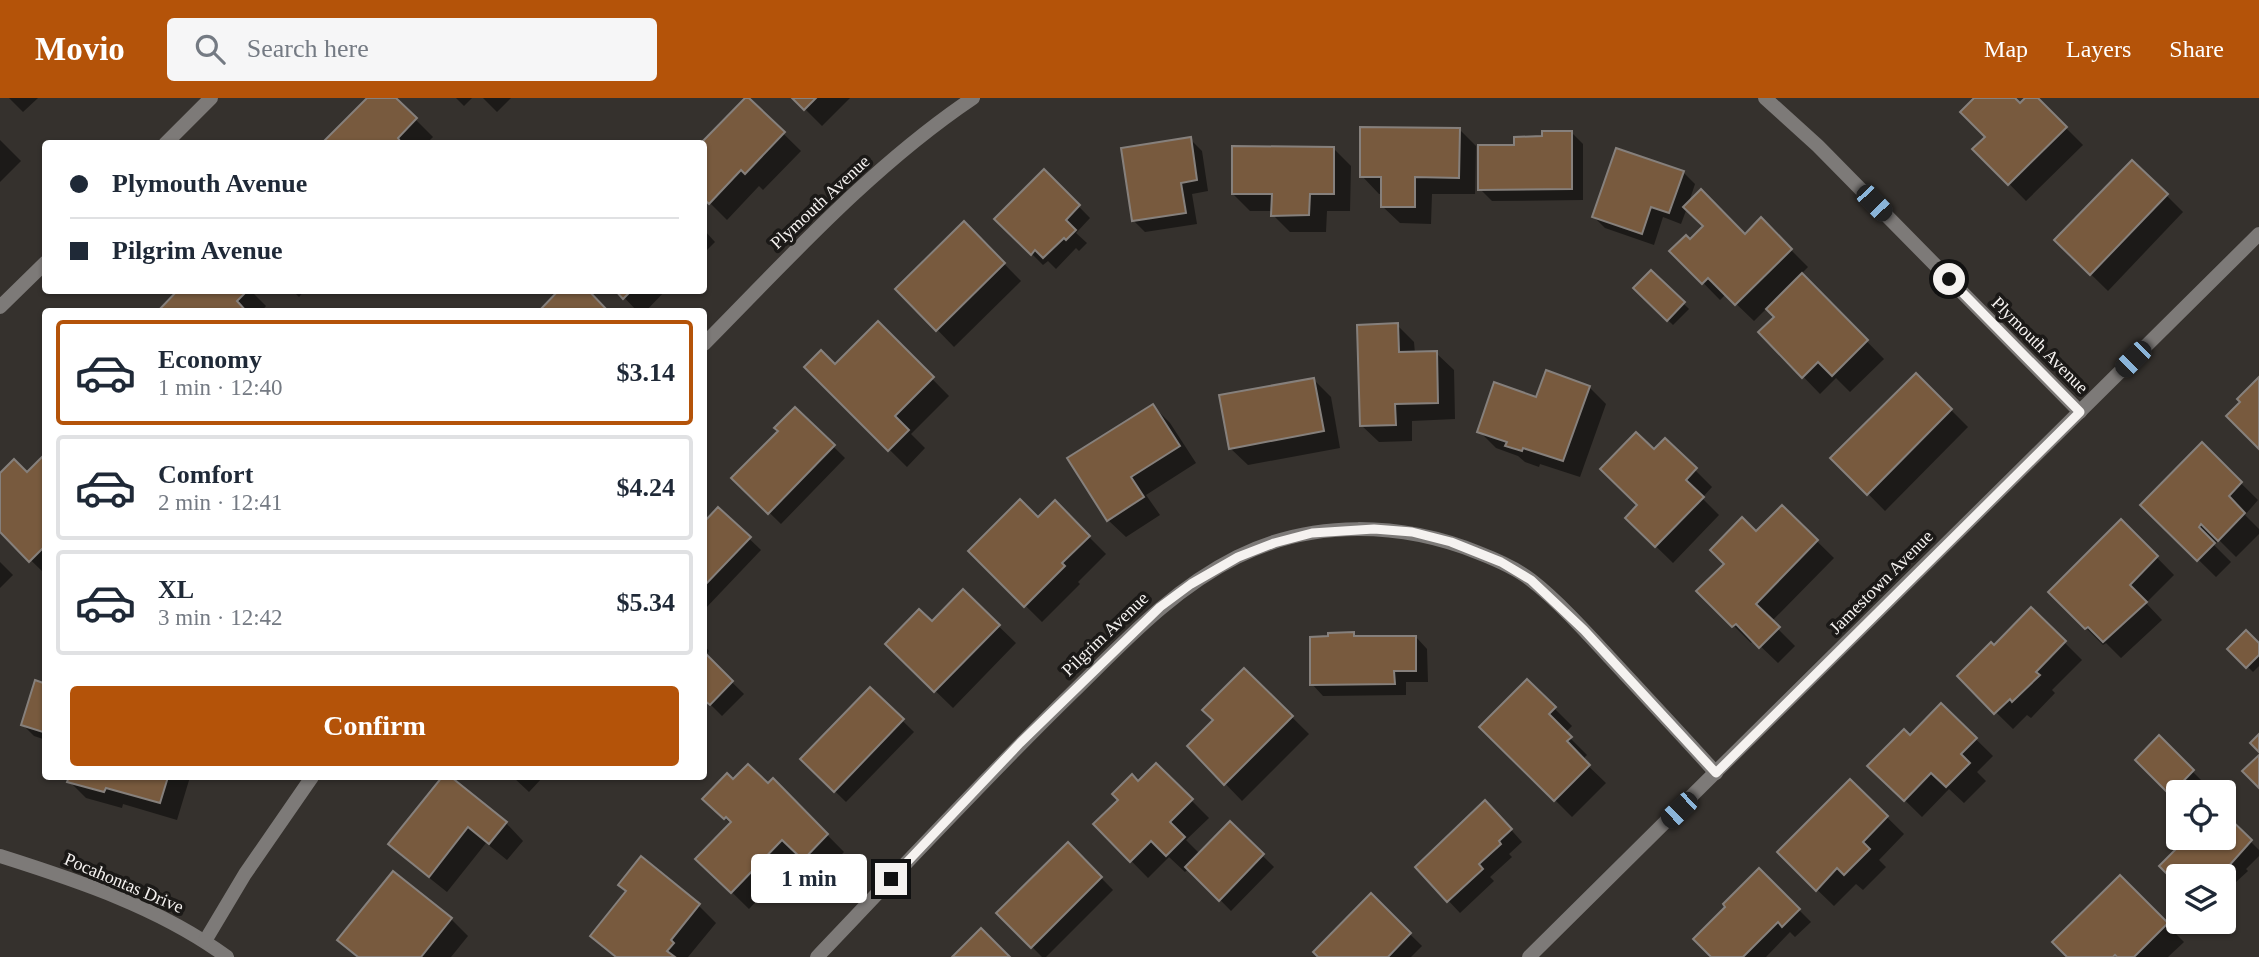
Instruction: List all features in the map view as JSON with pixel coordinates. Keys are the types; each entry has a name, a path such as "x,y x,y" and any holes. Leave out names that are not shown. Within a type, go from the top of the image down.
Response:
{"street":[{"path":"169,140 211,98"},
{"name":"Plymouth Avenue","path":"707,341 845,202 951,113 973,98"},
{"name":"Plymouth Avenue","path":"1765,98 1818,146 2080,412"},
{"name":"Jamestown Avenue","path":"1529,957 2259,234"},
{"path":"0,307 42,266"},
{"name":"Pilgrim Avenue","path":"817,957 1020,743 1160,607 1191,584 1238,557 1274,543 1312,533 1374,529 1412,532 1451,542 1501,562 1531,580 1584,630 1716,773"},
{"path":"205,940 245,874 310,780"},
{"name":"Pocahontas Drive","path":"0,856 64,876 157,915 205,940 228,957"}],"building":[{"path":"367,98 396,98 417,118 398,138 399,140 325,140"},
{"path":"745,98 749,98 785,132 745,174 741,170 709,204 707,140 704,140"},
{"path":"792,98 816,98 804,110"},
{"path":"1974,98 2015,98 2020,103 2025,98 2038,98 2067,127 2008,185 1972,149 1985,137 1960,112"},
{"path":"1360,127 1460,128 1459,178 1415,177 1415,207 1381,207 1381,177 1360,177"},
{"path":"1542,131 1572,131 1572,189 1478,190 1478,145 1514,145 1514,137 1542,136"},
{"path":"1191,137 1197,180 1181,183 1186,213 1132,221 1121,148"},
{"path":"1232,146 1334,147 1334,194 1310,194 1309,215 1271,216 1272,194 1232,194"},
{"path":"1616,148 1684,171 1669,213 1651,207 1642,234 1592,217"},
{"path":"2132,160 2168,194 2090,275 2054,240"},
{"path":"1044,169 1080,205 1066,220 1076,230 1043,258 1035,250 1031,255 994,219"},
{"path":"1701,189 1745,234 1761,217 1792,249 1735,305 1708,278 1702,284 1669,251 1686,235 1690,239 1703,226 1683,207"},
{"path":"964,221 1005,263 936,331 895,289"},
{"path":"1651,270 1685,302 1667,321 1633,288"},
{"path":"1802,273 1868,340 1832,376 1818,362 1802,378 1758,332 1774,317 1766,309"},
{"path":"174,294 244,294 237,301 243,308 161,308"},
{"path":"555,294 592,294 605,308 542,308"},
{"path":"878,321 934,377 895,416 909,430 888,451 804,367 821,350 835,364"},
{"path":"1398,323 1399,352 1437,351 1438,403 1395,404 1396,425 1360,426 1357,325"},
{"path":"1546,370 1590,386 1563,461 1523,448 1522,451 1505,446 1507,442 1477,432 1494,382 1536,397"},
{"path":"1916,373 1952,409 1867,495 1830,458"},
{"path":"2259,377 2259,449 2226,416 2240,402 2237,399"},
{"path":"1314,378 1324,431 1229,449 1219,395"},
{"path":"1153,404 1180,446 1131,477 1144,497 1107,521 1067,458"},
{"path":"795,407 835,445 768,514 731,478 778,431 774,428"},
{"path":"1636,432 1654,449 1665,438 1697,468 1686,480 1704,497 1655,547 1625,518 1637,505 1600,469"},
{"path":"2202,442 2242,482 2229,496 2245,513 2218,541 2201,524 2199,527 2215,543 2197,561 2140,505"},
{"path":"42,457 42,549 29,562 0,532 0,473 14,459 27,472"},
{"path":"1020,499 1038,517 1055,500 1090,536 1062,563 1065,566 1024,607 968,551"},
{"path":"1782,505 1818,540 1756,604 1780,627 1759,648 1736,624 1732,627 1696,591 1724,564 1710,550 1742,517 1756,531"},
{"path":"718,507 751,537 707,583 707,519"},
{"path":"2121,519 2158,556 2130,585 2147,602 2103,642 2088,627 2085,629 2048,592"},
{"path":"963,589 1000,625 934,692 885,644 919,609 932,621"},
{"path":"2031,607 2066,641 2036,672 2040,675 2012,702 2010,699 1994,714 1957,676 1991,642 1994,645"},
{"path":"2246,630 2259,643 2259,655 2246,668 2227,649"},
{"path":"1354,632 1354,636 1416,636 1416,671 1394,671 1395,684 1310,685 1310,637"},
{"path":"707,655 733,681 710,705 707,702"},
{"path":"1244,668 1293,716 1224,785 1187,746 1213,720 1202,710"},
{"path":"1527,679 1556,707 1549,714 1572,737 1567,741 1590,765 1554,801 1479,727"},
{"path":"35,680 42,683 42,732 21,725"},
{"path":"870,687 904,719 834,792 800,759"},
{"path":"1941,703 1977,738 1961,754 1970,763 1946,787 1931,773 1904,801 1867,766 1904,729 1910,735"},
{"path":"2259,734 2259,752 2250,743"},
{"path":"2159,735 2194,770 2184,780 2166,780 2166,791 2135,760"},
{"path":"2259,755 2259,788 2242,771"},
{"path":"1156,763 1193,799 1170,822 1185,837 1166,856 1151,841 1130,862 1093,824 1118,800 1112,794 1132,774 1138,781"},
{"path":"748,764 768,783 773,778 828,834 803,860 782,840 731,893 695,859 731,822 702,799 727,773 733,779"},
{"path":"1850,779 1888,816 1863,842 1870,849 1844,875 1837,868 1816,891 1777,852"},
{"path":"167,780 160,803 106,788 104,792 67,782"},
{"path":"440,780 455,780 507,822 489,844 468,827 429,877 388,844"},
{"path":"1485,800 1512,829 1499,841 1501,844 1479,864 1483,869 1447,902 1415,867"},
{"path":"1230,821 1264,854 1219,901 1185,867"},
{"path":"2236,825 2252,840 2231,864 2166,864 2166,873 2159,866 2175,850 2236,850"},
{"path":"1068,842 1102,877 1031,948 996,913"},
{"path":"641,856 700,904 671,940 674,943 667,951 675,957 616,957 590,936 626,891 618,885"},
{"path":"1759,868 1800,909 1782,927 1778,922 1743,957 1711,957 1693,939"},
{"path":"393,871 452,918 421,957 358,957 337,940"},
{"path":"2120,875 2166,921 2166,925 2134,957 2067,957 2052,942"},
{"path":"1371,893 1411,933 1388,957 1318,957 1313,952"},
{"path":"981,928 1010,957 952,957"}],"route":[{"path":"891,879 1020,743 1160,607 1191,584 1238,557 1274,543 1312,533 1374,529 1412,532 1451,542 1501,562 1531,580 1584,630 1716,773 2080,412 1949,279"}]}
